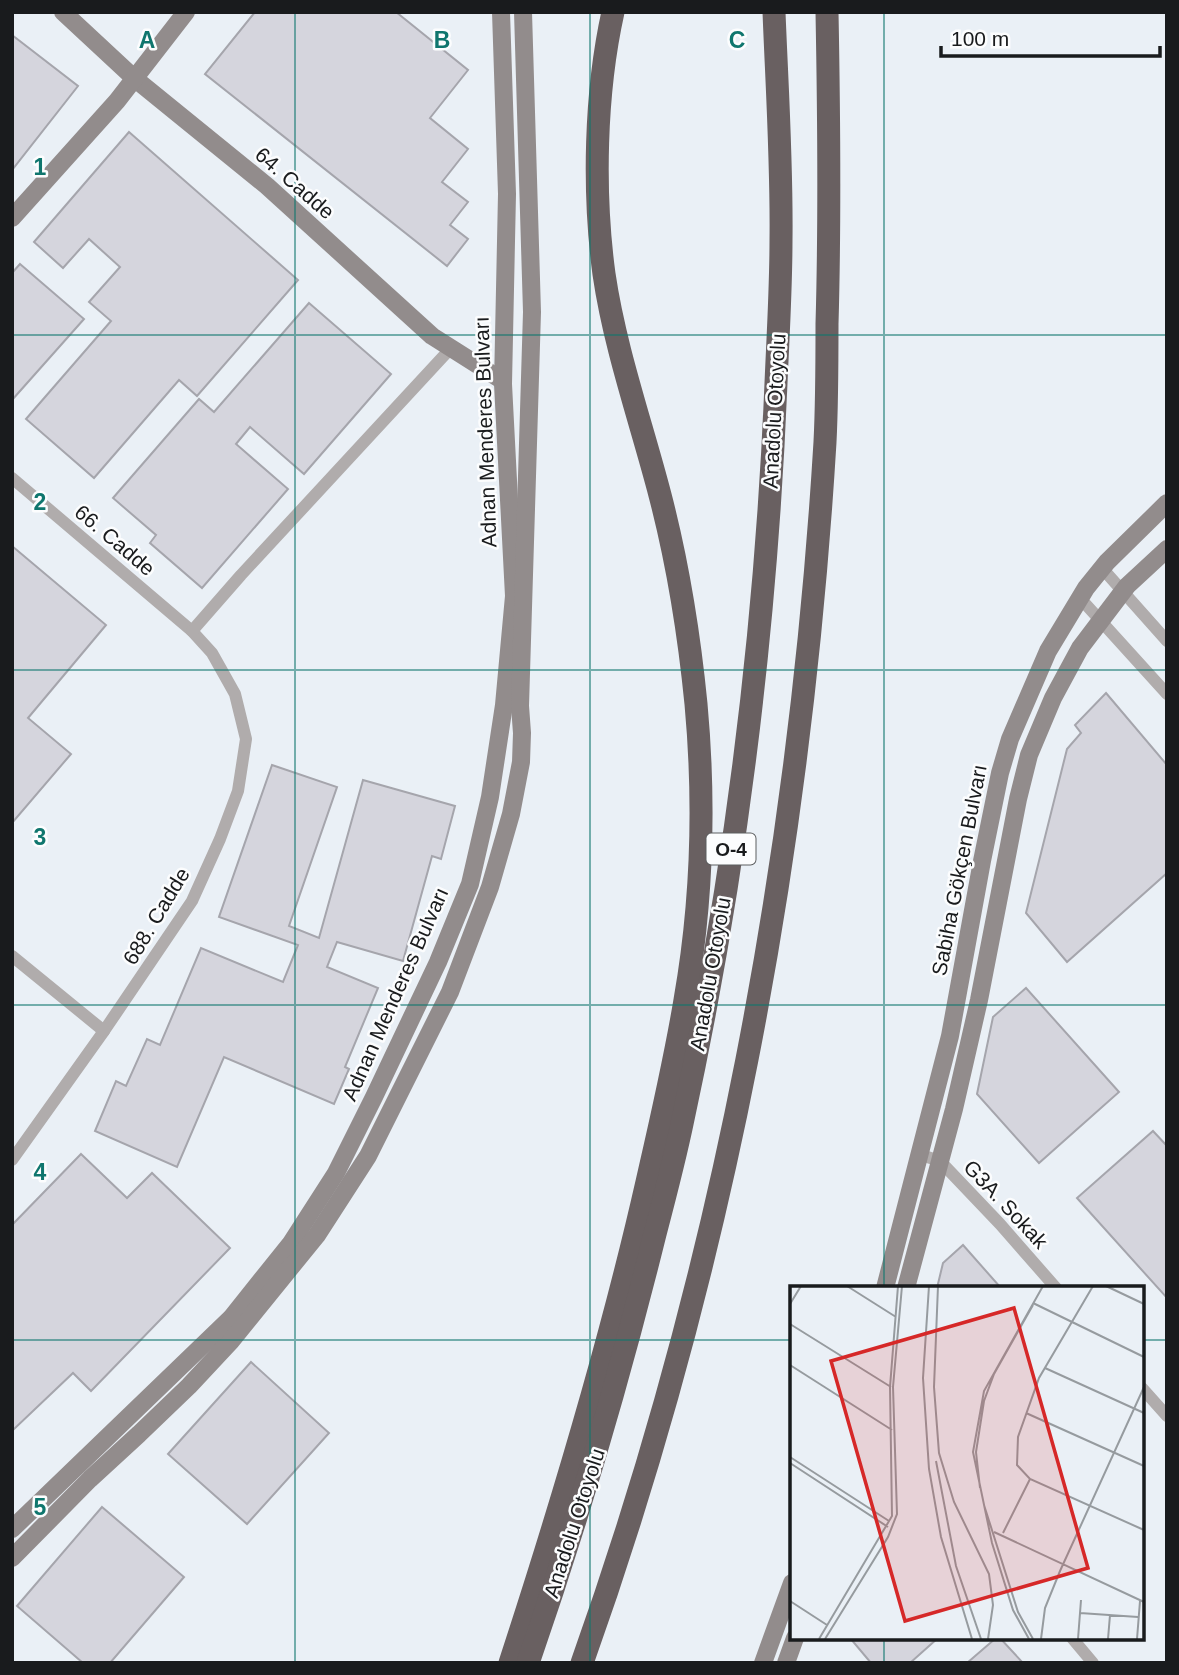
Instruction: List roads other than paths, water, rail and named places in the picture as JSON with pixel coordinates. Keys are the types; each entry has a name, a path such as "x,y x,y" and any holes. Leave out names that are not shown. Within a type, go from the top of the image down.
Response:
{"highway":[{"path":"510,1663 571,1471 608,1343 641,1206 686,998 694,943 699,875 701,792 687,625 677,565 660,492 624,368 605,276 598,208 598,132 607,43 613,12"},
{"name":"Anadolu Otoyolu","path":"528,1663 592,1468 638,1304 683,1123 715,955 733,841 767,544 774,421 781,241 774,12"},
{"name":"O-4","path":"582,1663 629,1523 691,1304 742,1089 781,860 807,666 825,439 830,225 827,12"}],"street":[{"name":"64. Cadde","path":"63,12 134,78 267,186 432,336 503,381"},
{"path":"12,218 117,101 187,12"},
{"name":"Adnan Menderes Bulvarı","path":"12,1529 231,1318 290,1243 335,1174 374,1097 438,962 470,884 490,797 504,705 514,596 503,381 507,194 501,12"},
{"path":"12,1558 231,1341 317,1235 368,1156 420,1054 450,992 490,887 511,814 521,762 520,706 531,312 523,12"},
{"path":"192,631 451,348"},
{"name":"66. Cadde","path":"12,478 192,631"},
{"name":"Sabiha Gökçen Bulvarı","path":"886,1286 950,1036 982,861 1000,773 1010,739 1048,651 1080,598 1102,568 1167,503"},
{"name":"Sabiha Gökçen Bulvarı","path":"907,1286 976,1013 1007,847 1029,755 1062,680 1080,648 1123,591 1167,549"},
{"path":"1102,568 1167,641"},
{"path":"1080,598 1167,694"},
{"name":"688. Cadde","path":"12,1160 192,901 238,791 246,739 235,694 212,653 192,631"},
{"path":"12,957 104,1031"},
{"name":"G3A. Sokak","path":"921,1155 940,1161 1054,1286"},
{"path":"1144,1390 1167,1416"},
{"path":"763,1663 790,1589"},
{"path":"786,1663 794,1640"},
{"path":"1074,1640 1093,1663"}]}
